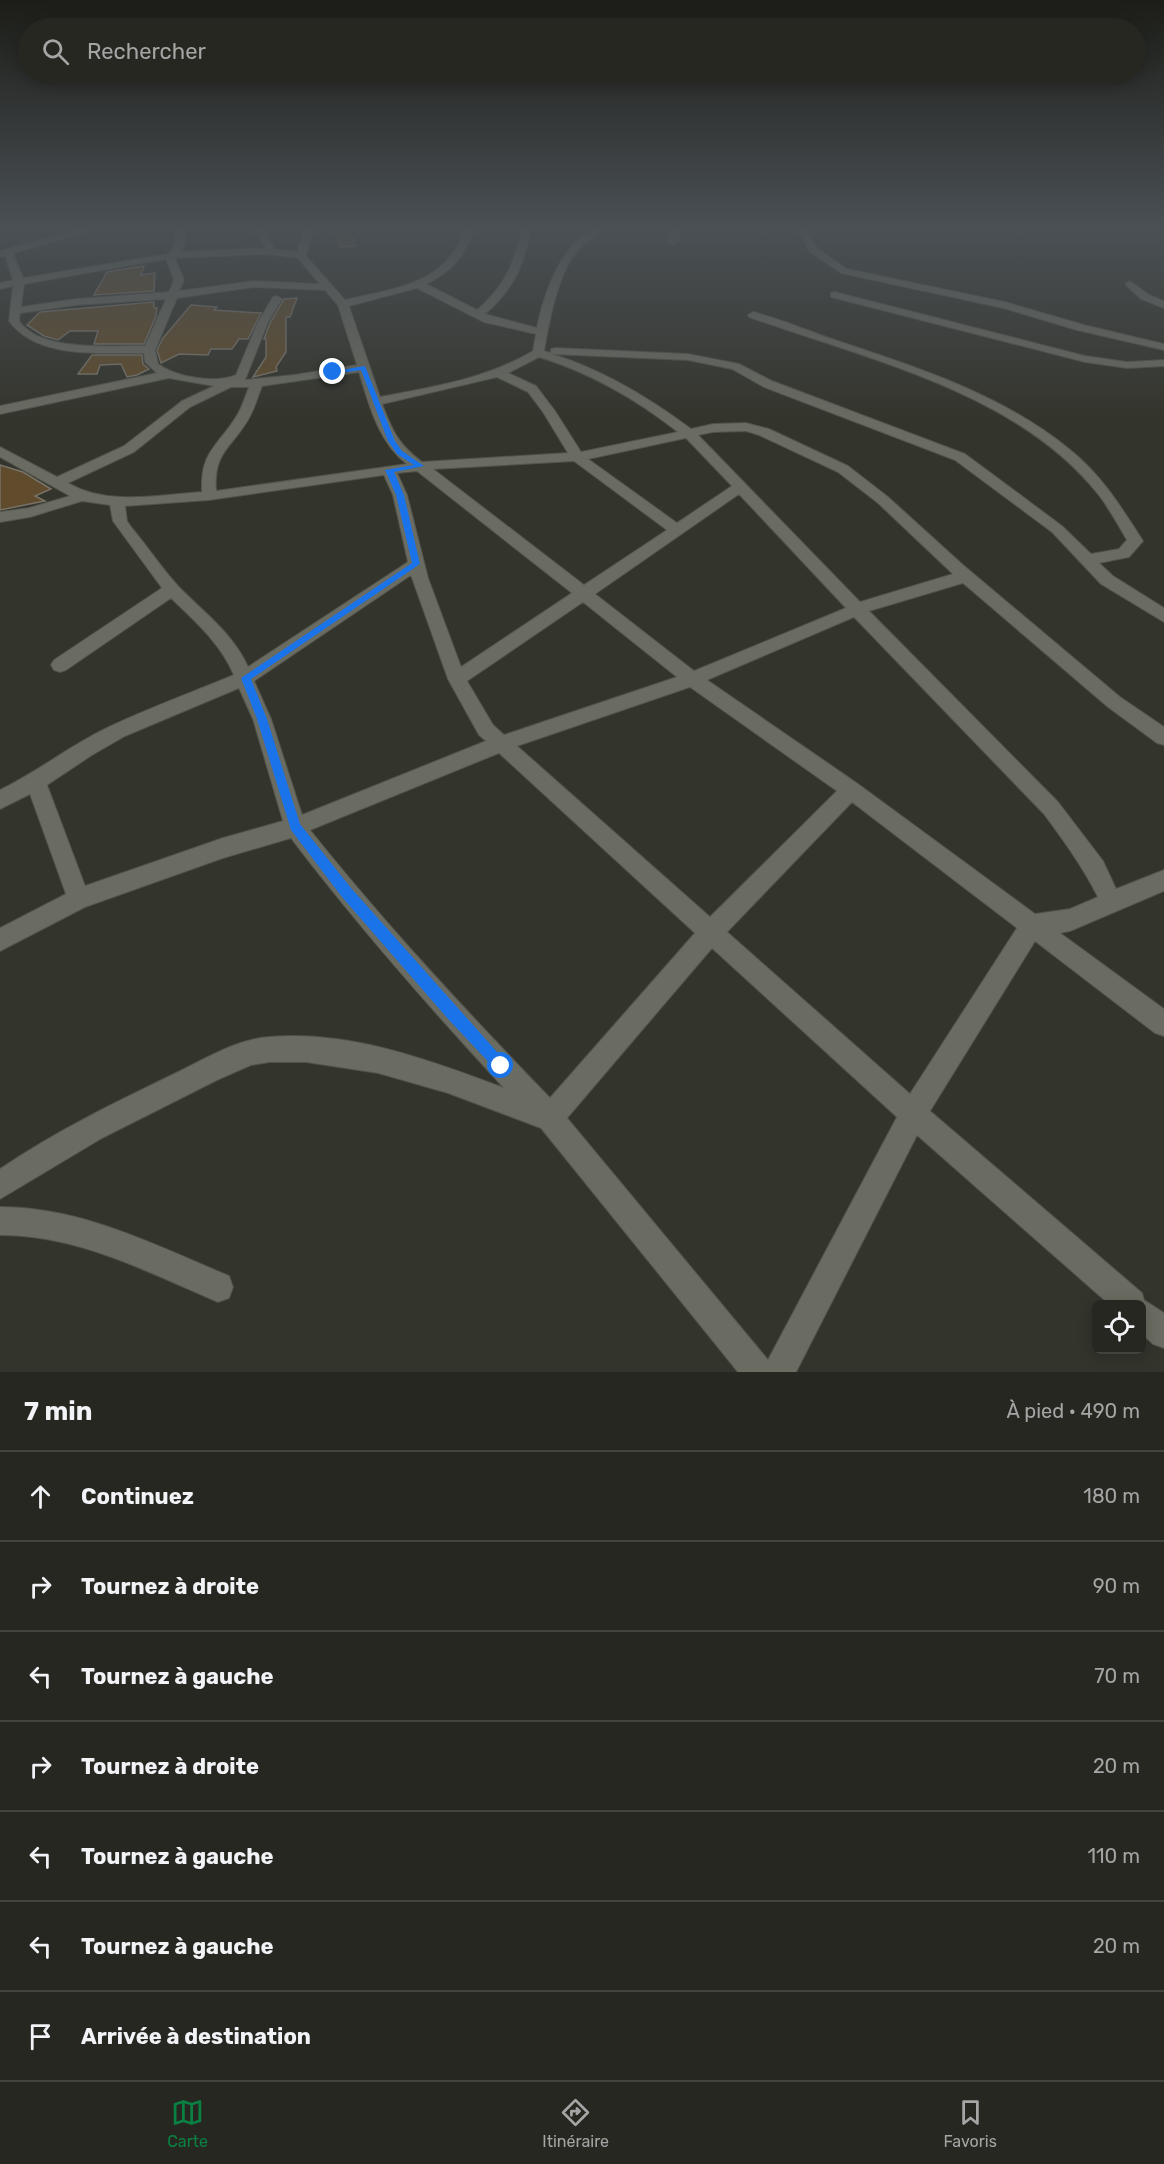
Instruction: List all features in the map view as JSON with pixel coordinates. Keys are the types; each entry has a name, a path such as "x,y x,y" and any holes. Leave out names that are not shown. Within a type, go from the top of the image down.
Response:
{"street":[{"path":"17,294 14,321 22,332 47,343 149,350"},
{"path":"15,311 76,302 180,294"},
{"path":"335,294 343,304 376,402 392,441 400,452 692,679 850,790 1164,1024"},
{"path":"343,304 380,294"},
{"path":"437,294 477,315 503,325 540,332"},
{"path":"477,315 500,294"},
{"path":"538,352 546,307 552,294"},
{"path":"953,294 1005,305 1081,328 1164,347"},
{"path":"1141,294 1164,305"},
{"path":"173,295 149,350 150,362 157,369 170,374 189,379 232,384 257,383 363,368"},
{"path":"835,295 1085,359 1127,365 1164,363"},
{"path":"59,482 129,449 186,404 241,378 263,322 277,299"},
{"path":"753,315 828,343 899,365 976,395 1071,455 1107,496 1126,523 1134,541 1124,553 1087,560"},
{"path":"538,352 579,365 614,382 656,407 691,435 952,709 1051,808 1084,850 1112,902"},
{"path":"376,402 446,387 496,372 512,367 538,352 688,357 735,366 768,384 960,457 1057,529 1107,580 1164,616"},
{"path":"496,372 524,384 538,395 577,457 677,530"},
{"path":"0,410 170,374"},
{"path":"209,496 208,479 214,454 243,417 253,398 257,383"},
{"path":"0,517 30,512 82,497 117,502 209,496 420,466 577,457 691,435 713,428 746,427 764,432 843,470 883,500 966,576 1114,702 1164,737"},
{"path":"0,451 59,482 82,497"},
{"path":"389,470 400,495 416,564 458,679 486,730 913,1114 1125,1300"},
{"path":"458,679 742,486"},
{"path":"117,502 120,521 126,530 172,589 217,632 233,653 262,719 295,827 346,892 453,1015 550,1118 758,1372"},
{"path":"0,800 36,782 85,749 118,731 245,678 416,564"},
{"path":"0,940 79,898 224,848 295,827 500,744 692,679 858,609 966,576"},
{"path":"60,664 172,589"},
{"path":"36,782 79,898"},
{"path":"550,1118 711,933 850,790"},
{"path":"779,1372 913,1114 1031,926 1070,920 1164,879"},
{"path":"0,1185 37,1159 165,1092 222,1065 268,1049 319,1051 392,1062 550,1118"},
{"path":"0,1221 16,1220 75,1229 218,1287"},
{"path":"1146,1317 1164,1333"}],"building":[{"path":"297,298 290,317 286,317 286,352 276,367 277,371 253,377 266,357 266,339 264,339 270,323 284,299"},
{"path":"154,302 154,308 157,308 156,316 144,344 94,344 98,331 70,331 58,340 44,336 27,325 40,312"},
{"path":"191,305 217,307 214,310 261,313 248,339 239,339 232,349 211,349 208,355 179,354 161,363 157,350 163,338"},
{"path":"92,355 142,355 143,364 149,369 137,375 127,377 121,364 100,365 97,374 78,374"},
{"path":"0,465 23,472 51,489 35,496 45,501 0,510"}],"route":[{"path":"333,372 363,368 392,441 400,452 420,466 389,470 400,495 416,564 245,678 262,719 295,827 346,892 453,1015 501,1066"}]}
